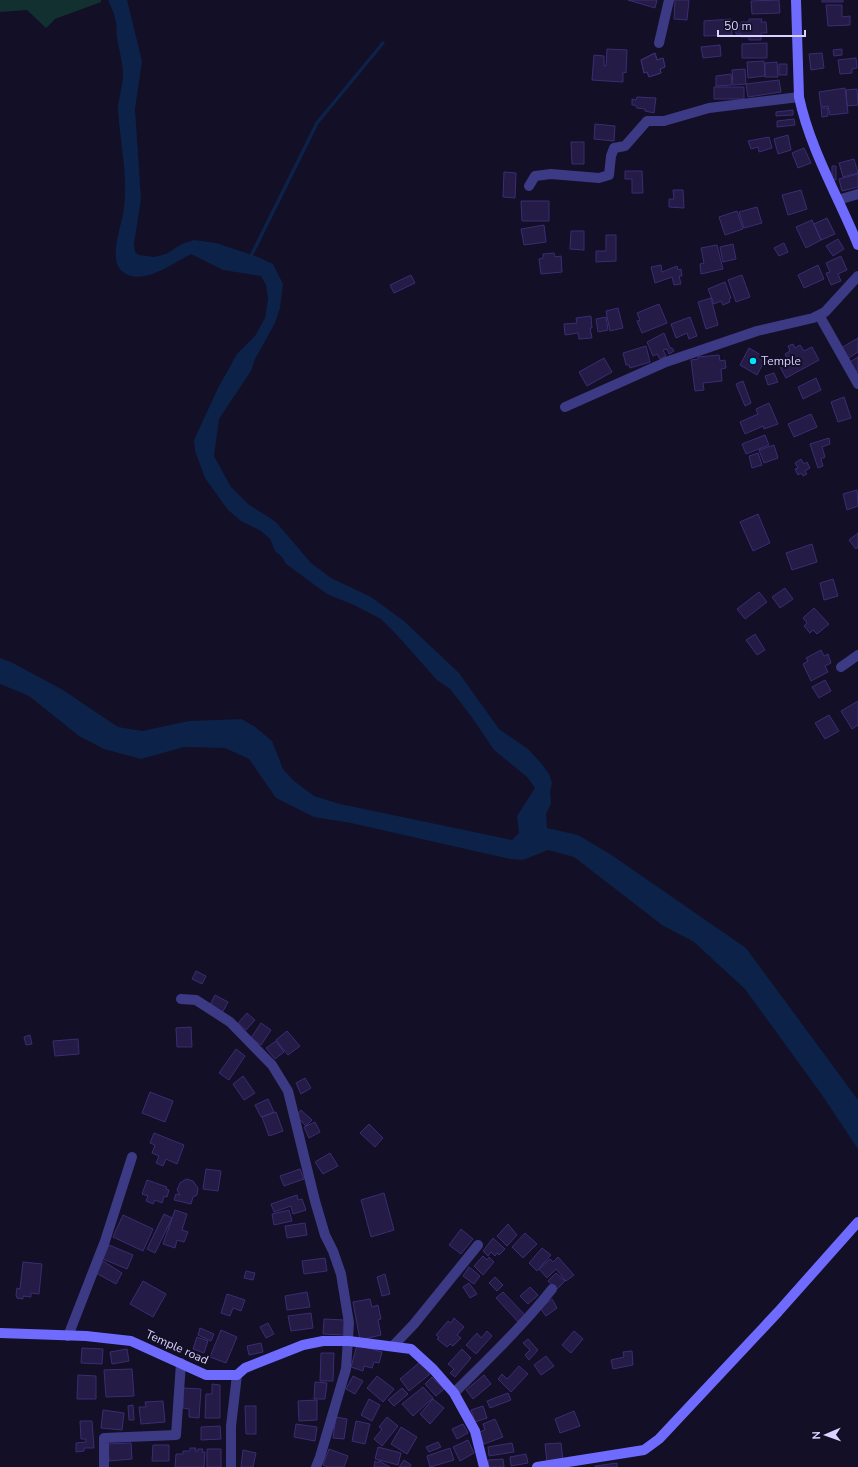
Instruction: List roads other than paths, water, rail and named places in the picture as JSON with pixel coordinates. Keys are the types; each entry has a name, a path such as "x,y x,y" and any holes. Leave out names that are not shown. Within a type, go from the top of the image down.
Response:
{"street":[{"path":"660,43 669,0"},
{"path":"796,0 799,97 808,129 858,245"},
{"path":"529,186 535,176 551,174 599,178 609,175 611,156 614,148 625,146 647,121 664,121 709,108 799,97"},
{"path":"838,200 858,194"},
{"path":"565,407 666,362 757,331 813,318 825,312 858,276"},
{"path":"819,315 858,384"},
{"path":"841,667 858,655"},
{"path":"181,999 196,1000 230,1022 272,1066 288,1091 319,1215 341,1274 349,1323 346,1369 316,1467"},
{"path":"68,1336 105,1241 132,1157"},
{"path":"537,1467 644,1450 659,1439 778,1312 858,1222"},
{"path":"393,1346 414,1324 478,1245"},
{"path":"454,1393 530,1317 552,1289"},
{"name":"Temple road","path":"0,1333 131,1341 206,1375 237,1375"},
{"path":"231,1467 232,1426 237,1375 245,1368 303,1345 323,1341 349,1340 411,1349 420,1355 454,1393 475,1431 484,1467"},
{"path":"104,1467 104,1438 176,1435 181,1364"}],"water":[{"path":"108,0 127,0 142,61 135,109 141,199 134,244 135,252 139,255 154,257 166,254 182,244 194,240 216,243 258,257 273,264 283,284 280,308 275,323 255,359 251,371 219,419 214,456 231,487 248,504 276,522 311,563 331,578 371,597 404,621 459,673 499,729 528,749 549,774 552,783 550,792 551,804 546,814 547,828 578,835 610,854 746,948 858,1100 858,1149 822,1095 745,989 694,942 662,925 574,857 548,850 523,860 510,859 351,823 314,817 276,798 249,759 225,748 184,747 141,759 104,749 79,736 29,696 0,684 0,658 11,662 63,690 118,727 142,731 189,721 241,719 254,726 272,741 283,769 294,781 314,796 340,804 512,840 519,833 517,816 535,788 527,777 494,750 471,716 450,689 437,680 381,619 354,605 327,594 286,564 282,557 275,551 270,539 261,531 241,521 228,510 205,478 195,451 194,440 218,388 237,354 255,336 265,318 268,299 266,285 261,276 223,270 191,254 157,272 138,277 130,276 122,271 118,265 116,258 117,240 123,214 125,195 118,110 123,74 115,20"}],"waterway":[{"path":"250,258 317,123 383,43"}],"place":[{"name":"Temple","path":"753,361"}]}
